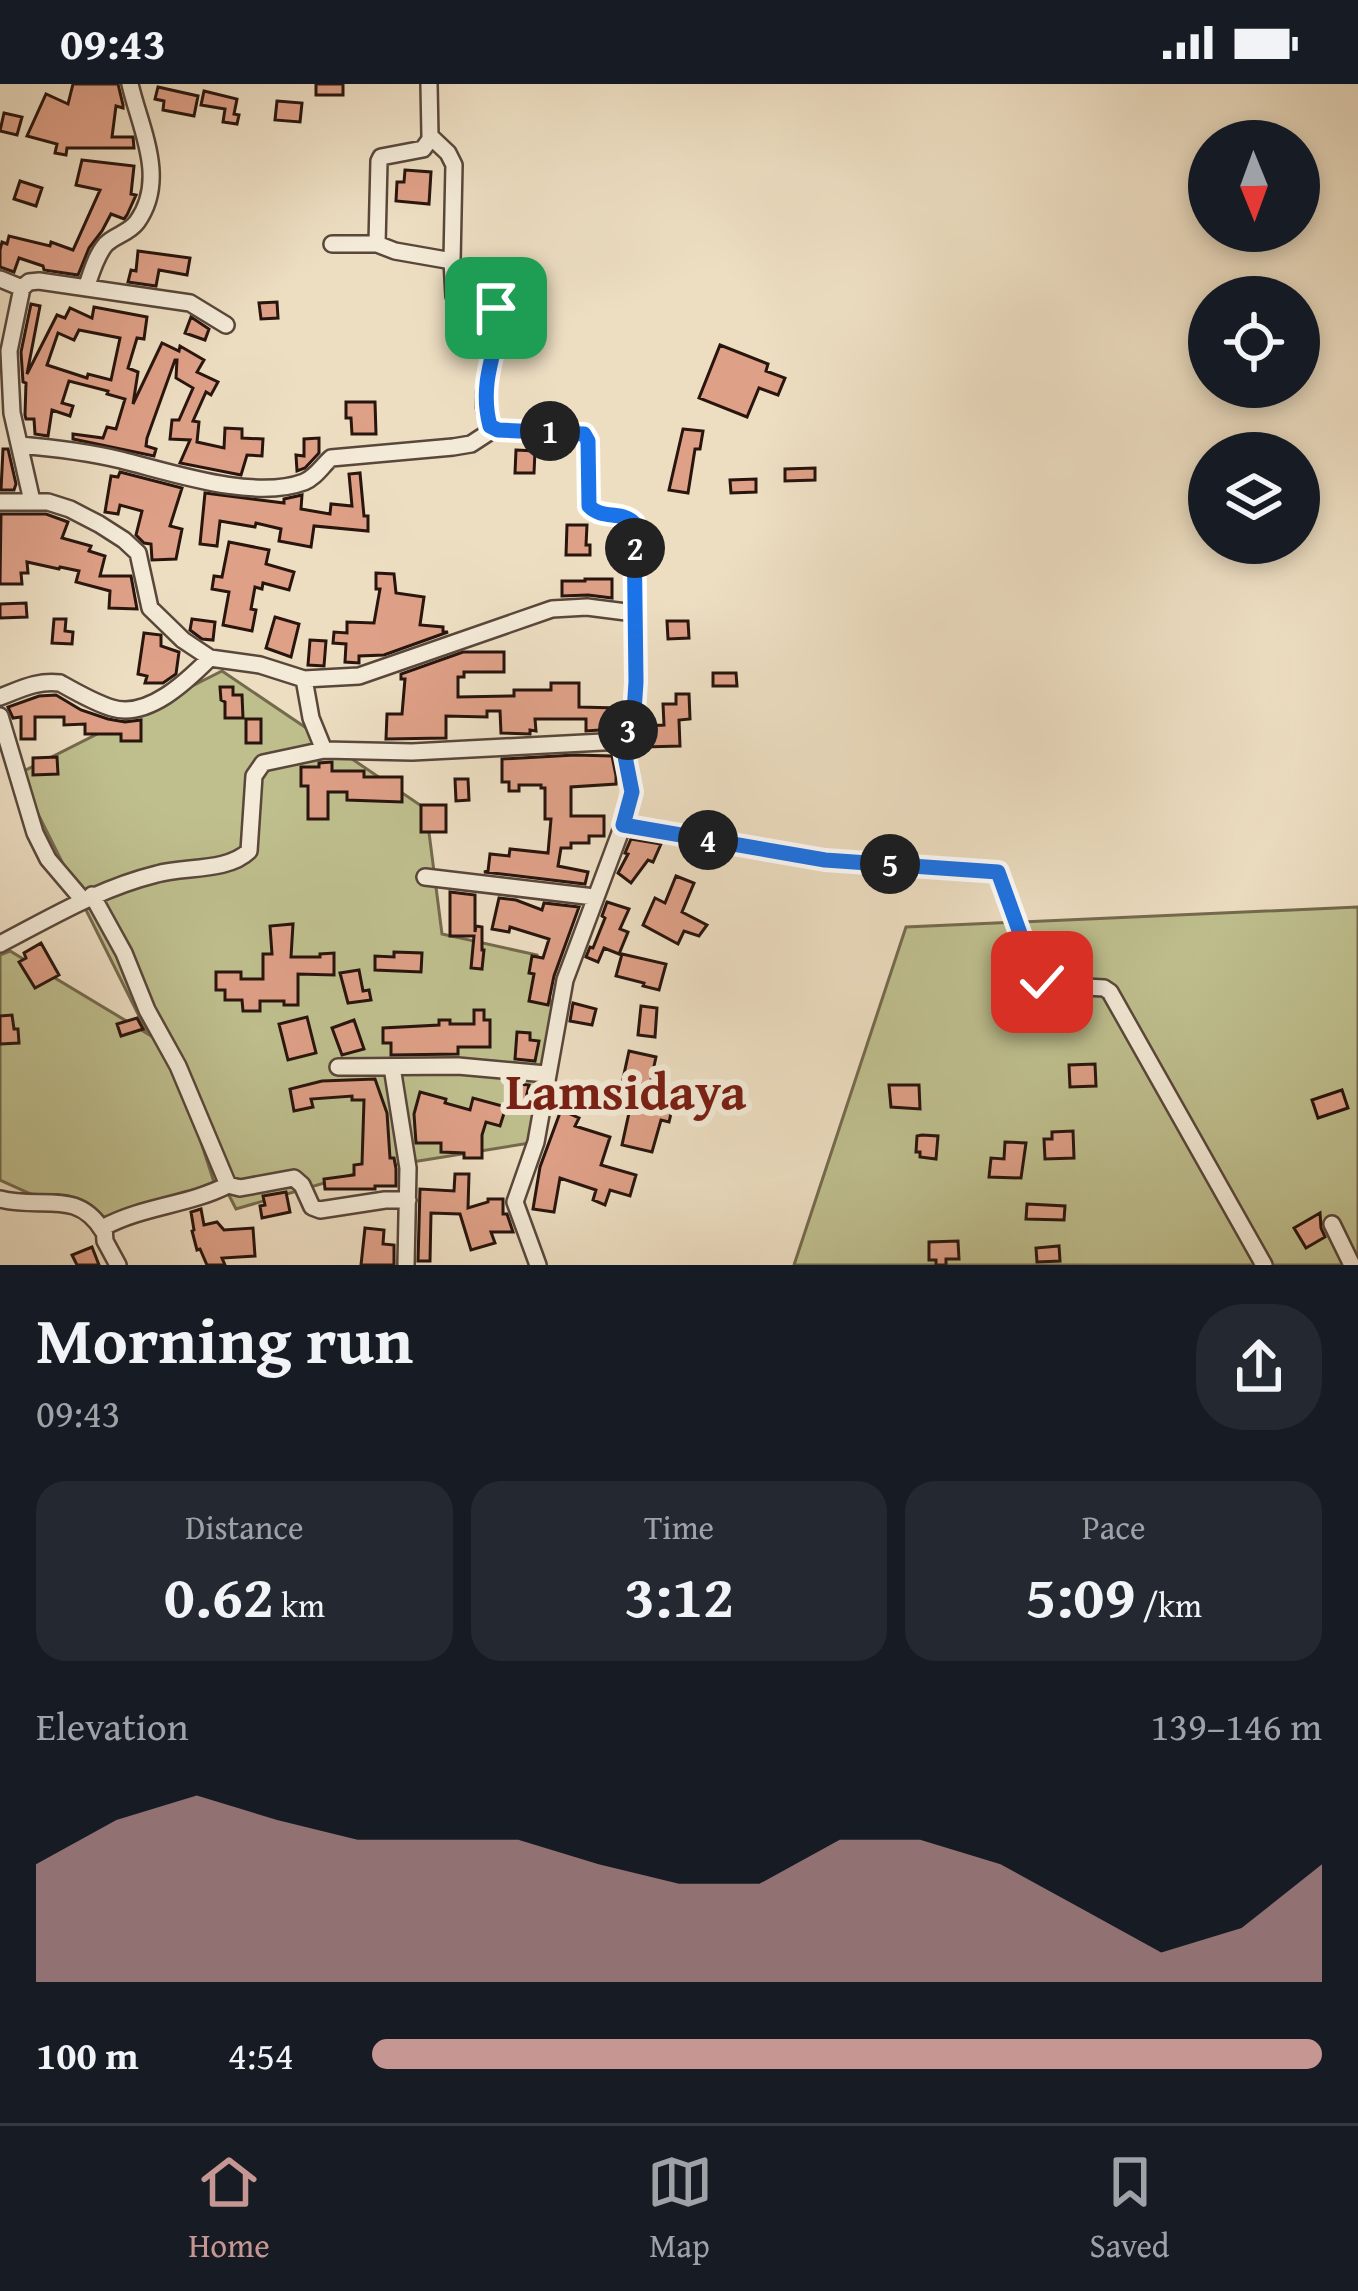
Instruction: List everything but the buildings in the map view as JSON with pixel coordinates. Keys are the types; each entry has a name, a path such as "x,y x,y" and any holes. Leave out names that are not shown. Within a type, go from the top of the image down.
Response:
{"street":[{"path":"86,288 107,243 135,226 152,179 130,84"},
{"path":"376,244 379,160 423,148 431,138 429,84"},
{"path":"431,138 454,165 456,298 496,308 501,316 485,392 488,422 494,429"},
{"path":"332,244 376,244 452,261"},
{"path":"0,279 22,288"},
{"path":"32,500 5,379 22,288 39,281 190,303 226,325"},
{"path":"20,445 121,460 208,482 278,486 305,482 331,458 471,444 494,429 584,434 589,506 596,513 627,516 634,523 636,682 634,712 622,741 632,792 565,980 536,1142 515,1202 538,1265"},
{"path":"0,502 32,500 70,509 124,540 138,553 150,608 183,640 211,658 260,665 304,679 358,676 552,610 587,607 634,613"},
{"path":"0,697 51,682 114,709 133,711 154,703 211,658"},
{"path":"304,679 311,718 324,750"},
{"path":"0,716 34,832 48,859 87,897 124,953 228,1185"},
{"path":"0,944 87,897 159,873 245,856 254,776 263,764 324,750 412,752 622,741"},
{"path":"623,825 825,860 998,872 1035,975 1049,985 1110,992 1264,1265"},
{"path":"425,877 594,897"},
{"path":"392,1066 405,1147 406,1265"},
{"path":"338,1067 472,1066 546,1074"},
{"path":"103,1231 132,1214 179,1204 228,1185 240,1188 294,1178 312,1207 320,1210 408,1200"},
{"path":"0,1199 78,1204 94,1216 118,1265"},
{"path":"1332,1224 1352,1265"}],"green space":[{"path":"222,671 426,809 442,934 537,955 557,1025 536,1142 375,1168 236,1209 200,1139 214,1182 104,1227 0,1180 0,955 10,951 148,1034 18,774"},
{"path":"1358,907 1358,1265 794,1265 906,927"}],"district":[{"name":"Lamsidaya","path":"626,1091"}],"route":[{"path":"496,308 501,322 485,392 490,426 584,434 589,506 596,513 627,516 634,523 636,682 634,712 622,741 632,792 623,825 825,860 998,872 1035,975 1042,982"}]}
